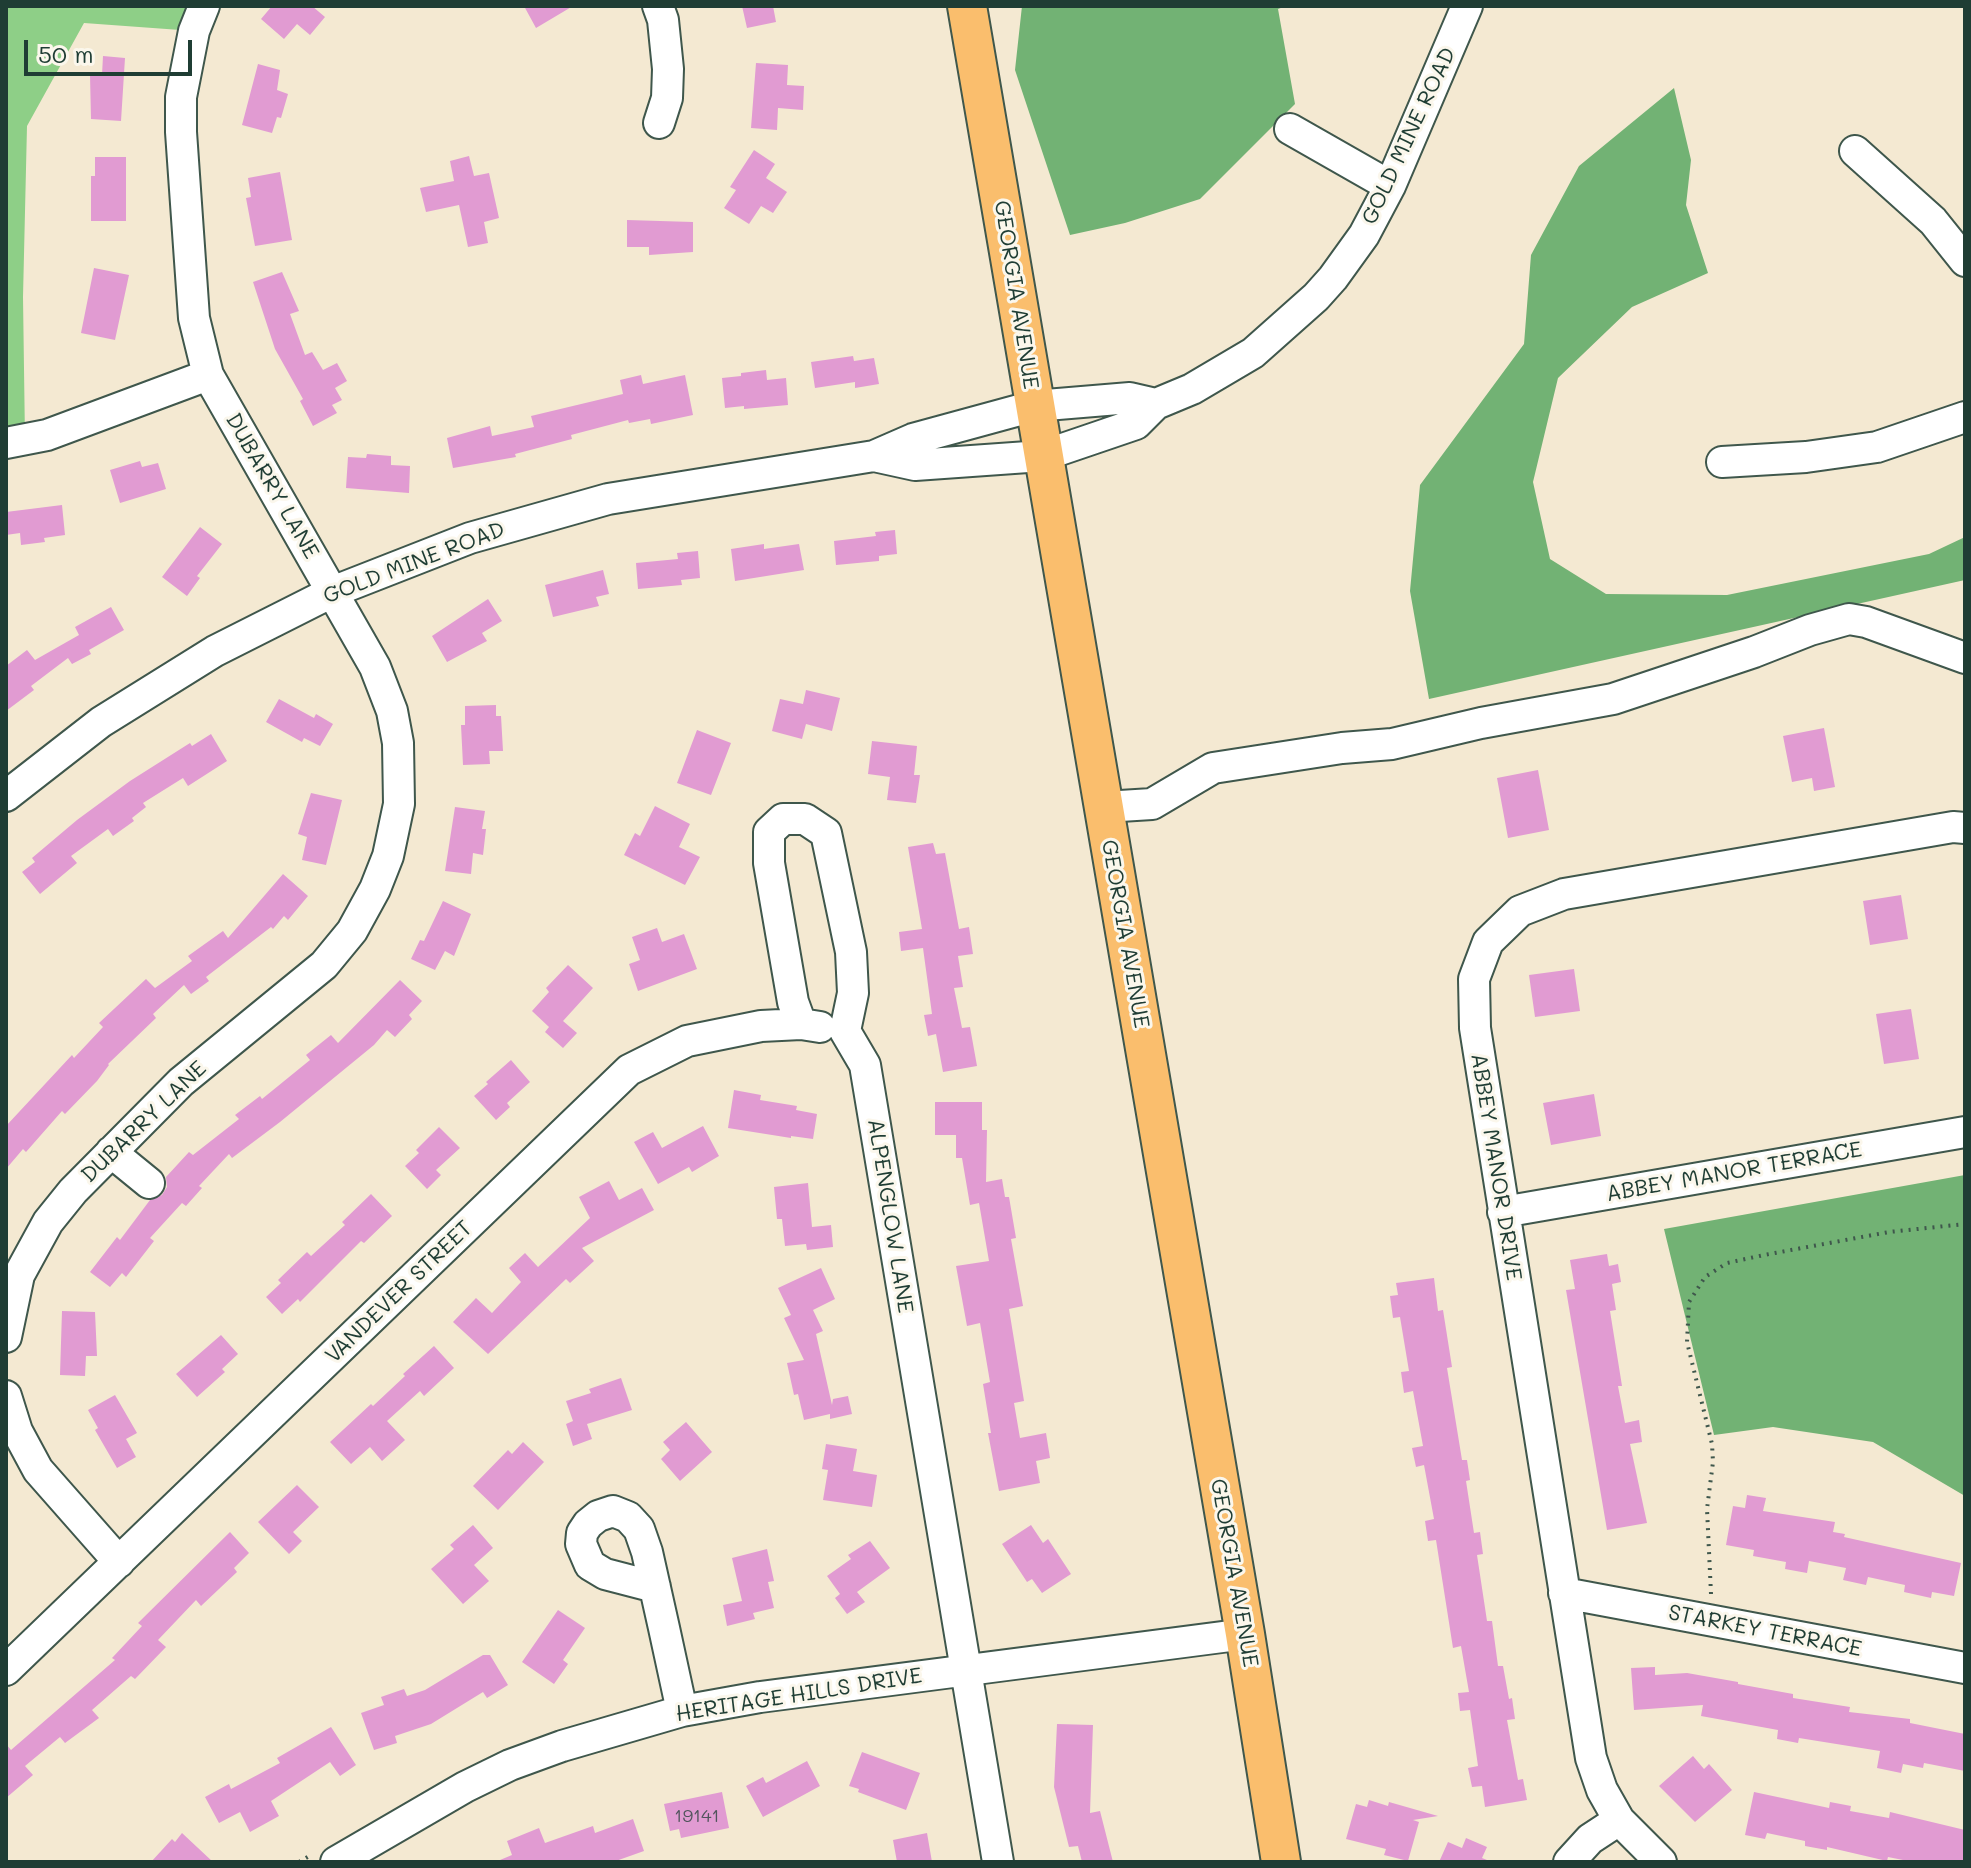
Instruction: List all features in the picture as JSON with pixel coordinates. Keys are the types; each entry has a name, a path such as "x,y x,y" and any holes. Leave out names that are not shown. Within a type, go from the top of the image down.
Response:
{"main road":[{"name":"GEORGIA AVENUE","path":"967,6 1245,1634 1281,1862"}],"street":[{"name":"DUBARRY LANE","path":"6,1337 19,1275 48,1222 73,1191 181,1082 324,965 352,931 375,889 388,856 399,804 398,743 392,711 375,667 208,375 194,318 181,97 194,31 204,6"},
{"path":"658,6 663,20 668,69 667,98 659,123"},
{"name":"GOLD MINE ROAD","path":"874,456 915,465 1042,456 1136,424 1156,404 1192,389 1239,363 1301,313 1351,254 1390,186 1467,6"},
{"path":"1290,129 1390,186"},
{"path":"1855,151 1933,221 1965,261"},
{"path":"6,443 47,435 208,375"},
{"name":"GOLD MINE ROAD","path":"6,796 101,722 215,651 332,592 470,538 608,499 874,456 913,439 1034,406 1130,398 1156,404"},
{"path":"1722,462 1806,457 1877,447 1965,417"},
{"path":"1104,807 1152,804 1213,768 1342,748 1392,744 1481,723 1613,699 1849,619 1928,643 1965,658"},
{"path":"801,1024 793,1002 769,863 769,832 783,819 805,819 826,833 851,952 853,993 845,1031"},
{"name":"ABBEY MANOR DRIVE","path":"1661,1862 1619,1820 1602,1790 1591,1758 1475,1028 1474,979 1488,942 1520,911 1564,894 1953,827 1965,828"},
{"name":"VANDEVER STREET","path":"6,1670 629,1070 687,1041 761,1026 801,1024 845,1031"},
{"name":"ALPENGLOW LANE","path":"845,1031 865,1065 998,1862"},
{"name":"ABBEY MANOR TERRACE","path":"1503,1212 1965,1132"},
{"path":"111,1152 149,1183"},
{"path":"6,1396 17,1431 38,1470 119,1562"},
{"path":"655,1587 682,1711"},
{"name":"STARKEY TERRACE","path":"1564,1593 1965,1668"},
{"name":"HERITAGE HILLS DRIVE","path":"336,1862 427,1808 510,1765 562,1746 682,1711 760,1697 1245,1634"},
{"path":"1569,1862 1590,1839 1619,1820"}],"path":[{"path":"1711,1621 1707,1509 1712,1444 1687,1342 1689,1302 1705,1277 1727,1263 1889,1232 1965,1224"}],"green space":[{"path":"6,6 204,6 194,31 84,23 27,126 23,297 25,440 6,443"},
{"path":"1022,6 1286,6 1278,9 1295,104 1200,199 1125,223 1070,235 1015,70"},
{"path":"1674,88 1691,160 1686,205 1708,273 1632,307 1558,378 1533,482 1550,559 1606,594 1727,595 1929,554 1965,537 1965,580 1429,699 1410,591 1420,485 1524,344 1531,255 1579,166"},
{"path":"1965,1175 1965,1496 1873,1442 1773,1427 1714,1435 1664,1229"}],"building":[{"path":"272,6 312,6 325,17 310,35 297,24 284,39 261,19"},
{"path":"524,6 573,6 536,28"},
{"path":"742,6 773,6 776,22 747,28"},
{"path":"103,56 125,58 121,121 91,119 90,75 102,75"},
{"path":"756,63 788,65 787,85 804,86 803,110 778,108 777,130 751,128"},
{"path":"258,64 280,70 277,90 288,94 281,118 277,117 272,133 242,125"},
{"path":"754,150 775,164 766,178 787,192 773,213 761,206 749,224 724,208 736,190 730,187"},
{"path":"469,156 474,176 489,173 499,218 484,222 488,243 468,247 459,205 426,212 420,188 454,181 450,161"},
{"path":"95,157 126,157 126,221 91,221 91,176 95,176"},
{"path":"280,172 292,240 255,246 246,198 251,197 248,178"},
{"path":"627,220 693,222 693,252 649,255 649,247 627,247"},
{"path":"94,268 129,275 115,340 81,333"},
{"path":"282,272 299,311 290,314 305,355 312,352 323,370 337,363 347,381 335,388 342,400 332,405 337,413 313,426 300,401 303,399 275,349 253,282"},
{"path":"853,356 854,361 874,358 879,384 855,388 855,382 815,388 811,362"},
{"path":"766,370 767,380 786,378 788,405 725,408 722,378"},
{"path":"641,375 643,384 685,375 693,415 651,424 650,419 629,423 628,420 571,435 572,439 515,454 516,457 453,468 447,438 490,426 492,436 534,427 531,416 623,394 620,380"},
{"path":"367,454 391,456 391,465 410,466 409,493 346,488 348,457 366,458"},
{"path":"140,461 142,467 158,463 166,489 120,503 110,470"},
{"path":"62,505 65,535 21,545 20,533 6,535 6,512"},
{"path":"200,527 222,544 197,576 200,578 187,596 162,577"},
{"path":"895,530 897,554 879,556 879,561 836,565 834,541 876,536 875,532"},
{"path":"764,544 764,549 799,544 804,570 735,581 731,549"},
{"path":"698,551 700,578 681,580 682,585 638,589 636,563 678,559 677,553"},
{"path":"603,570 609,594 596,597 599,606 553,617 545,585"},
{"path":"488,599 502,621 482,633 487,641 447,662 432,636"},
{"path":"111,607 124,630 89,650 91,654 72,664 68,658 31,686 34,690 6,711 6,666 27,650 35,660 79,635 75,627"},
{"path":"806,690 840,698 832,731 806,724 802,739 772,731 780,699 803,704"},
{"path":"279,699 314,718 316,714 333,724 320,746 304,738 302,742 266,722"},
{"path":"496,705 496,716 501,716 503,751 489,751 490,764 463,765 461,725 465,725 465,706"},
{"path":"1824,728 1835,787 1814,791 1812,778 1792,782 1783,736"},
{"path":"697,730 731,743 711,795 677,783"},
{"path":"211,734 227,761 188,786 183,778 143,803 146,807 132,818 134,821 113,836 108,829 71,856 77,863 40,894 22,872 35,862 32,858 130,781 190,743 192,746"},
{"path":"872,741 917,746 914,775 920,775 916,803 887,800 890,777 868,774"},
{"path":"1538,770 1549,830 1508,838 1497,778"},
{"path":"311,793 342,800 326,865 302,860 307,837 298,834"},
{"path":"655,806 690,824 679,847 700,857 685,885 624,855 635,833 640,836"},
{"path":"455,807 485,811 483,855 473,853 471,874 445,871"},
{"path":"933,843 936,854 945,853 959,929 969,927 973,954 958,956 963,987 954,988 962,1028 970,1027 977,1066 943,1072 936,1034 928,1036 924,1015 932,1014 923,948 901,951 899,932 922,929 908,847"},
{"path":"283,874 308,896 288,920 284,916 273,929 271,927 206,977 209,981 191,994 184,985 153,1014 156,1018 108,1064 97,1081 65,1114 62,1111 26,1152 23,1149 6,1169 6,1126 72,1055 74,1058 103,1027 99,1023 146,979 155,988 192,961 188,956 223,931 228,938"},
{"path":"1901,895 1908,939 1870,945 1863,901"},
{"path":"443,901 471,914 454,956 445,951 435,970 411,959 420,940 424,941"},
{"path":"657,928 662,942 684,934 697,969 638,991 629,964 640,960 632,937"},
{"path":"568,965 593,988 563,1021 577,1033 563,1048 545,1032 549,1027 532,1011 549,992 546,988"},
{"path":"1574,969 1580,1011 1535,1017 1529,975"},
{"path":"400,980 422,1001 409,1015 412,1019 395,1037 387,1030 374,1045 280,1122 232,1158 229,1154 199,1186 202,1188 186,1206 182,1203 150,1238 154,1241 126,1277 122,1273 110,1287 90,1272 117,1237 120,1240 150,1200 162,1195 167,1187 166,1177 189,1152 193,1155 239,1119 235,1115 260,1096 262,1099 310,1060 306,1055 331,1035 338,1043"},
{"path":"1911,1009 1919,1059 1884,1064 1876,1014"},
{"path":"511,1060 530,1082 507,1103 510,1107 496,1120 474,1096"},
{"path":"734,1090 761,1095 760,1100 797,1106 796,1110 817,1114 813,1139 728,1128"},
{"path":"1594,1094 1601,1136 1551,1145 1543,1103"},
{"path":"935,1102 982,1102 982,1130 987,1130 986,1182 1002,1179 1005,1197 1009,1197 1016,1238 1011,1239 1023,1306 1009,1309 1024,1401 1014,1403 1020,1438 1046,1433 1050,1458 1036,1461 1040,1483 999,1491 988,1433 991,1433 983,1384 990,1382 980,1323 967,1326 956,1266 989,1261 979,1203 970,1205 962,1158 956,1158 956,1135 935,1135"},
{"path":"703,1126 719,1156 692,1172 689,1167 658,1184 634,1142 653,1132 662,1148"},
{"path":"439,1127 460,1148 436,1170 441,1175 427,1189 405,1166"},
{"path":"609,1181 619,1200 642,1188 654,1210 582,1248 594,1261 570,1283 566,1279 488,1354 453,1322 476,1298 492,1313 521,1282 509,1268 525,1253 538,1267 590,1218 579,1197"},
{"path":"808,1183 812,1227 831,1225 833,1247 807,1250 806,1244 785,1246 782,1219 777,1219 774,1187"},
{"path":"371,1194 392,1216 364,1243 361,1241 300,1302 298,1299 282,1314 266,1297 281,1283 278,1280 307,1252 311,1256 345,1225 342,1222"},
{"path":"1607,1254 1609,1266 1618,1264 1621,1282 1612,1284 1616,1310 1610,1311 1622,1386 1618,1386 1625,1423 1639,1420 1642,1442 1630,1444 1647,1523 1607,1530 1566,1290 1575,1289 1570,1260"},
{"path":"821,1268 835,1299 813,1310 823,1331 816,1334 832,1405 833,1399 848,1396 852,1414 830,1419 830,1414 804,1420 798,1394 794,1395 787,1363 804,1360 784,1318 791,1315 778,1288"},
{"path":"1434,1278 1438,1311 1443,1310 1452,1367 1447,1368 1462,1460 1467,1460 1470,1480 1466,1481 1474,1533 1480,1532 1483,1554 1477,1555 1487,1621 1492,1621 1498,1666 1503,1666 1509,1699 1512,1698 1515,1719 1507,1720 1518,1780 1523,1779 1527,1800 1485,1807 1482,1786 1472,1787 1468,1768 1478,1766 1470,1710 1460,1711 1458,1693 1469,1692 1461,1646 1453,1648 1436,1540 1428,1541 1425,1521 1434,1519 1424,1465 1416,1467 1412,1448 1423,1446 1413,1391 1404,1393 1401,1372 1409,1371 1400,1317 1393,1318 1390,1296 1398,1295 1396,1283"},
{"path":"62,1311 95,1312 97,1356 86,1356 85,1376 60,1375"},
{"path":"221,1335 238,1354 222,1369 225,1372 197,1397 176,1374"},
{"path":"434,1346 454,1368 424,1396 420,1391 387,1421 405,1440 382,1461 370,1447 351,1464 330,1442 371,1404 373,1406"},
{"path":"621,1378 632,1410 587,1424 592,1439 573,1446 566,1424 573,1421 566,1401"},
{"path":"115,1395 137,1433 126,1439 136,1457 117,1468 95,1430 98,1428 88,1410"},
{"path":"686,1422 712,1452 680,1481 661,1459 670,1450 663,1442"},
{"path":"523,1442 544,1462 498,1510 473,1486 508,1450 512,1454"},
{"path":"826,1444 857,1449 853,1471 877,1475 872,1507 823,1500 828,1470 822,1469"},
{"path":"297,1485 319,1507 293,1532 302,1541 289,1554 258,1522"},
{"path":"1747,1495 1766,1498 1763,1511 1835,1522 1833,1532 1845,1534 1844,1537 1961,1563 1954,1596 1932,1592 1931,1598 1904,1592 1905,1585 1868,1577 1866,1585 1843,1580 1846,1568 1809,1561 1807,1573 1785,1569 1786,1562 1753,1556 1754,1550 1726,1545 1733,1506 1745,1508"},
{"path":"473,1525 493,1548 474,1565 489,1581 463,1604 431,1569 454,1549 450,1545"},
{"path":"1031,1525 1043,1543 1048,1539 1071,1574 1042,1593 1032,1579 1027,1582 1002,1544"},
{"path":"230,1532 249,1553 234,1568 237,1572 201,1606 196,1600 158,1640 166,1647 135,1679 131,1676 92,1710 99,1718 65,1743 60,1737 25,1766 33,1775 6,1798 6,1744 11,1750 115,1660 112,1658 142,1626 138,1623"},
{"path":"870,1541 890,1568 857,1592 865,1602 847,1614 835,1598 840,1594 827,1576 851,1559 848,1555"},
{"path":"767,1549 774,1581 768,1582 774,1608 753,1613 755,1619 727,1626 723,1605 742,1601 732,1558"},
{"path":"558,1610 585,1628 563,1660 568,1664 554,1684 522,1662"},
{"path":"483,1655 490,1655 508,1685 487,1698 483,1692 431,1724 395,1736 397,1743 374,1750 361,1713 384,1705 381,1697 404,1689 407,1696 425,1690"},
{"path":"1655,1667 1655,1675 1687,1673 1738,1682 1793,1694 1793,1698 1850,1707 1849,1712 1910,1719 1910,1723 1965,1734 1965,1771 1924,1763 1923,1768 1903,1764 1901,1773 1877,1768 1880,1751 1799,1738 1798,1743 1777,1739 1778,1730 1701,1716 1703,1705 1634,1710 1631,1668"},
{"path":"1057,1724 1093,1725 1090,1813 1100,1811 1113,1862 1082,1862 1078,1846 1069,1847 1054,1787"},
{"path":"331,1727 356,1765 340,1776 330,1762 271,1801 279,1816 250,1832 240,1812 219,1823 205,1797 229,1784 231,1789 280,1763 277,1758"},
{"path":"862,1752 920,1773 906,1810 849,1786"},
{"path":"1693,1756 1704,1769 1709,1764 1732,1790 1695,1822 1659,1786"},
{"path":"807,1761 820,1786 763,1817 746,1786 763,1777 766,1783"},
{"path":"722,1792 729,1828 681,1838 679,1829 670,1831 664,1804"},
{"path":"1754,1792 1829,1808 1830,1802 1851,1806 1850,1811 1889,1818 1890,1812 1965,1830 1965,1862 1913,1862 1888,1857 1887,1861 1827,1847 1827,1850 1805,1846 1805,1841 1767,1833 1765,1839 1745,1835"},
{"path":"1369,1800 1388,1806 1389,1802 1438,1816 1413,1820 1419,1822 1408,1861 1384,1855 1386,1849 1346,1839 1356,1804 1367,1807"},
{"path":"633,1819 644,1851 613,1862 500,1862 512,1855 507,1841 539,1828 545,1843 593,1826 595,1833"},
{"path":"182,1833 213,1862 151,1862 172,1839 175,1842"},
{"path":"927,1833 932,1862 897,1862 893,1840"},
{"path":"1466,1838 1487,1847 1482,1858 1492,1862 1439,1862 1448,1842 1462,1848"}]}
